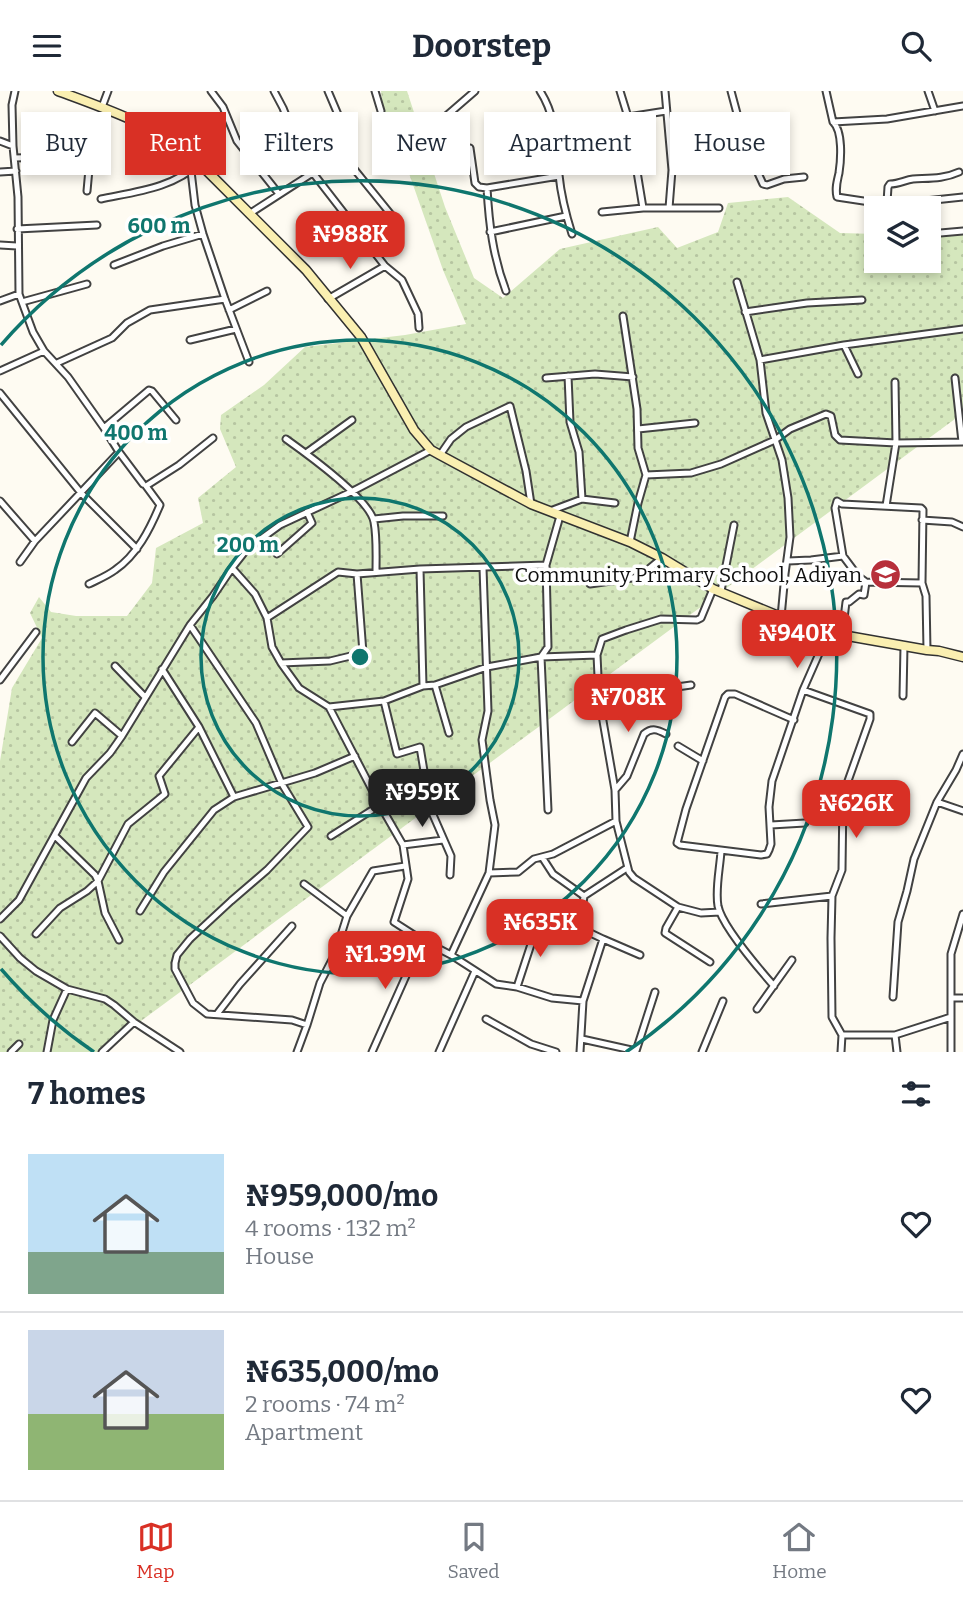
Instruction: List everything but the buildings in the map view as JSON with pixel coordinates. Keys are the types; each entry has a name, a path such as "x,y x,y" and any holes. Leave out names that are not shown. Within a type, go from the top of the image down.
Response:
{"main road":[{"path":"58,91 125,117"},
{"path":"211,175 306,270 360,337 414,430 431,450 531,504 630,542 717,590 781,617 842,635 963,656"}],"street":[{"path":"15,91 12,105 18,197 19,294 33,332 44,351 57,363 143,484"},
{"path":"102,107 108,91"},
{"path":"211,91 223,107 237,141 279,194"},
{"path":"274,91 285,112"},
{"path":"328,91 337,112"},
{"path":"375,91 381,111"},
{"path":"450,112 475,91"},
{"path":"540,91 552,118 559,176 572,234"},
{"path":"620,91 626,112"},
{"path":"665,91 672,170 669,208"},
{"path":"731,91 746,147 763,184 804,177"},
{"path":"826,91 833,122 839,132 839,166 835,190 837,197 864,201"},
{"path":"928,91 935,111"},
{"path":"833,122 887,119 963,106"},
{"path":"656,113 666,111"},
{"path":"0,141 13,146"},
{"path":"470,148 474,183 479,187 559,176"},
{"path":"15,158 48,157 84,162 89,169 87,191"},
{"path":"0,172 16,171"},
{"path":"887,196 890,184 950,176 958,172"},
{"path":"358,174 397,222"},
{"path":"101,199 168,183 183,175"},
{"path":"191,175 195,205 203,234 249,362"},
{"path":"249,214 310,175"},
{"path":"315,175 385,266 402,280 418,314 419,328"},
{"path":"638,175 643,208"},
{"path":"487,188 490,232 496,265 506,291"},
{"path":"941,200 963,197"},
{"path":"602,212 643,208 719,208"},
{"path":"490,232 566,216"},
{"path":"17,229 97,225"},
{"path":"941,233 963,231"},
{"path":"114,265 203,234"},
{"path":"0,245 17,246"},
{"path":"328,299 385,266"},
{"path":"737,282 760,361 766,413 782,460 788,498 790,537 781,617"},
{"path":"22,302 87,284"},
{"path":"229,310 267,291"},
{"path":"0,301 19,294"},
{"path":"57,363 111,338 127,323 150,310 225,299"},
{"path":"745,312 807,303 862,300"},
{"path":"623,316 637,409 638,448 646,475 630,542"},
{"path":"190,340 236,329"},
{"path":"760,361 844,345 963,329"},
{"path":"844,345 858,374"},
{"path":"0,371 44,351"},
{"path":"546,378 595,374 633,377"},
{"path":"568,376 570,422 579,452 582,499"},
{"path":"646,475 680,474 721,464 826,414 831,416 835,435 841,440 962,442 955,379"},
{"path":"887,506 896,443 895,383"},
{"path":"104,428 149,390 176,420"},
{"path":"0,394 81,493 137,548"},
{"path":"440,455 451,439 466,427 510,406 531,504"},
{"path":"306,453 352,420"},
{"path":"638,429 695,422"},
{"path":"89,584 116,570 137,548 153,521 160,505 146,485 179,465 213,438"},
{"path":"286,439 353,491 374,519 376,572"},
{"path":"0,919 19,900 86,778 122,736 190,625 247,549 280,524 353,491 431,450"},
{"path":"20,562 35,541 119,452"},
{"path":"550,511 582,499 615,503"},
{"path":"0,501 35,541"},
{"path":"922,583 866,582 858,576 843,556 836,520 837,501 842,504 923,510 922,583 926,596 927,650"},
{"path":"277,554 312,523 307,512"},
{"path":"374,519 443,516"},
{"path":"548,810 541,657 548,647 546,565 560,516"},
{"path":"922,520 952,522 963,527"},
{"path":"720,912 701,913 678,907 634,878 627,868 616,821 615,790 599,698 597,655 602,639 626,630 668,618 701,618 717,590 734,525"},
{"path":"788,561 843,556"},
{"path":"590,584 639,577 662,558"},
{"path":"267,618 338,572 357,574 546,565"},
{"path":"232,568 254,594 267,618 272,647 281,663 299,688 329,707 403,845 408,880 394,922 496,984 517,987 552,998 583,1001"},
{"path":"451,955 489,873 495,825 482,740 488,711 483,568"},
{"path":"420,569 423,686"},
{"path":"281,663 330,661 363,653 357,574"},
{"path":"842,635 846,602 859,594 864,595 866,582"},
{"path":"190,625 256,723 282,783 309,827 267,870 190,939 177,955 175,969 192,1003 207,1014 292,1020 307,1025"},
{"path":"793,720 735,694 725,697 677,843 761,855 769,850 772,781 793,720 803,690 829,631"},
{"path":"0,680 36,632"},
{"path":"903,696 904,646"},
{"path":"329,707 384,701 486,667 541,657 597,655"},
{"path":"115,666 145,697"},
{"path":"162,669 199,727 234,797"},
{"path":"435,685 449,733"},
{"path":"599,698 691,685"},
{"path":"803,690 870,714 843,795 842,870 832,896 832,1017 842,1035 841,1052"},
{"path":"384,701 397,754 420,747 426,783 423,792 451,856 450,875"},
{"path":"72,742 95,712 122,736"},
{"path":"36,934 61,908 87,891 98,880 128,824 165,794 159,776 199,727"},
{"path":"615,790 627,776 644,734 652,729 666,734"},
{"path":"678,746 704,761"},
{"path":"894,997 898,922 916,852 937,802 963,754"},
{"path":"140,911 164,872 214,810 234,797 315,773 355,756"},
{"path":"937,802 963,811"},
{"path":"331,836 380,805"},
{"path":"489,873 518,872 534,859 553,854 616,821"},
{"path":"771,825 805,823"},
{"path":"55,836 98,880 105,913 119,940"},
{"path":"403,845 443,840"},
{"path":"721,851 718,901 720,912 752,961 774,986"},
{"path":"542,857 553,874 584,896"},
{"path":"297,1052 320,983 335,954 347,916 373,871 405,866"},
{"path":"627,868 584,896 580,925 582,929 640,955"},
{"path":"304,884 347,916"},
{"path":"761,904 832,896"},
{"path":"678,907 665,933 710,962"},
{"path":"951,1052 952,949 963,914"},
{"path":"517,987 538,923"},
{"path":"217,1014 292,926"},
{"path":"0,936 36,971 67,989 105,999 180,1052"},
{"path":"580,1052 583,1001 603,939"},
{"path":"372,1052 422,940"},
{"path":"757,1009 792,960"},
{"path":"439,1052 475,971"},
{"path":"47,1052 53,1020 67,989"},
{"path":"582,1039 636,1051 655,992"},
{"path":"951,998 963,998"},
{"path":"702,1052 723,1001"},
{"path":"842,1035 895,1035 951,1017"},
{"path":"486,1019 531,1044 556,1052"},
{"path":"102,1052 134,1022"},
{"path":"895,1035 897,1052"},
{"path":"11,1052 19,1044"}],"green space":[{"path":"381,91 407,91 414,112 383,112"},
{"path":"410,175 435,175 474,278 503,298 560,249 658,227 677,248 718,232 728,203 788,197 840,233 864,234 864,273 941,273 941,236 963,234 963,413 99,1052 0,1052 0,761 12,688 42,638 30,613 39,597 51,612 76,616 127,616 152,583 156,548 203,523 198,498 236,467 220,429 221,415 264,385 305,347 405,335 466,324 443,270"}],"place":[{"name":"Community Primary School, Adiyan","path":"885,575"}]}
